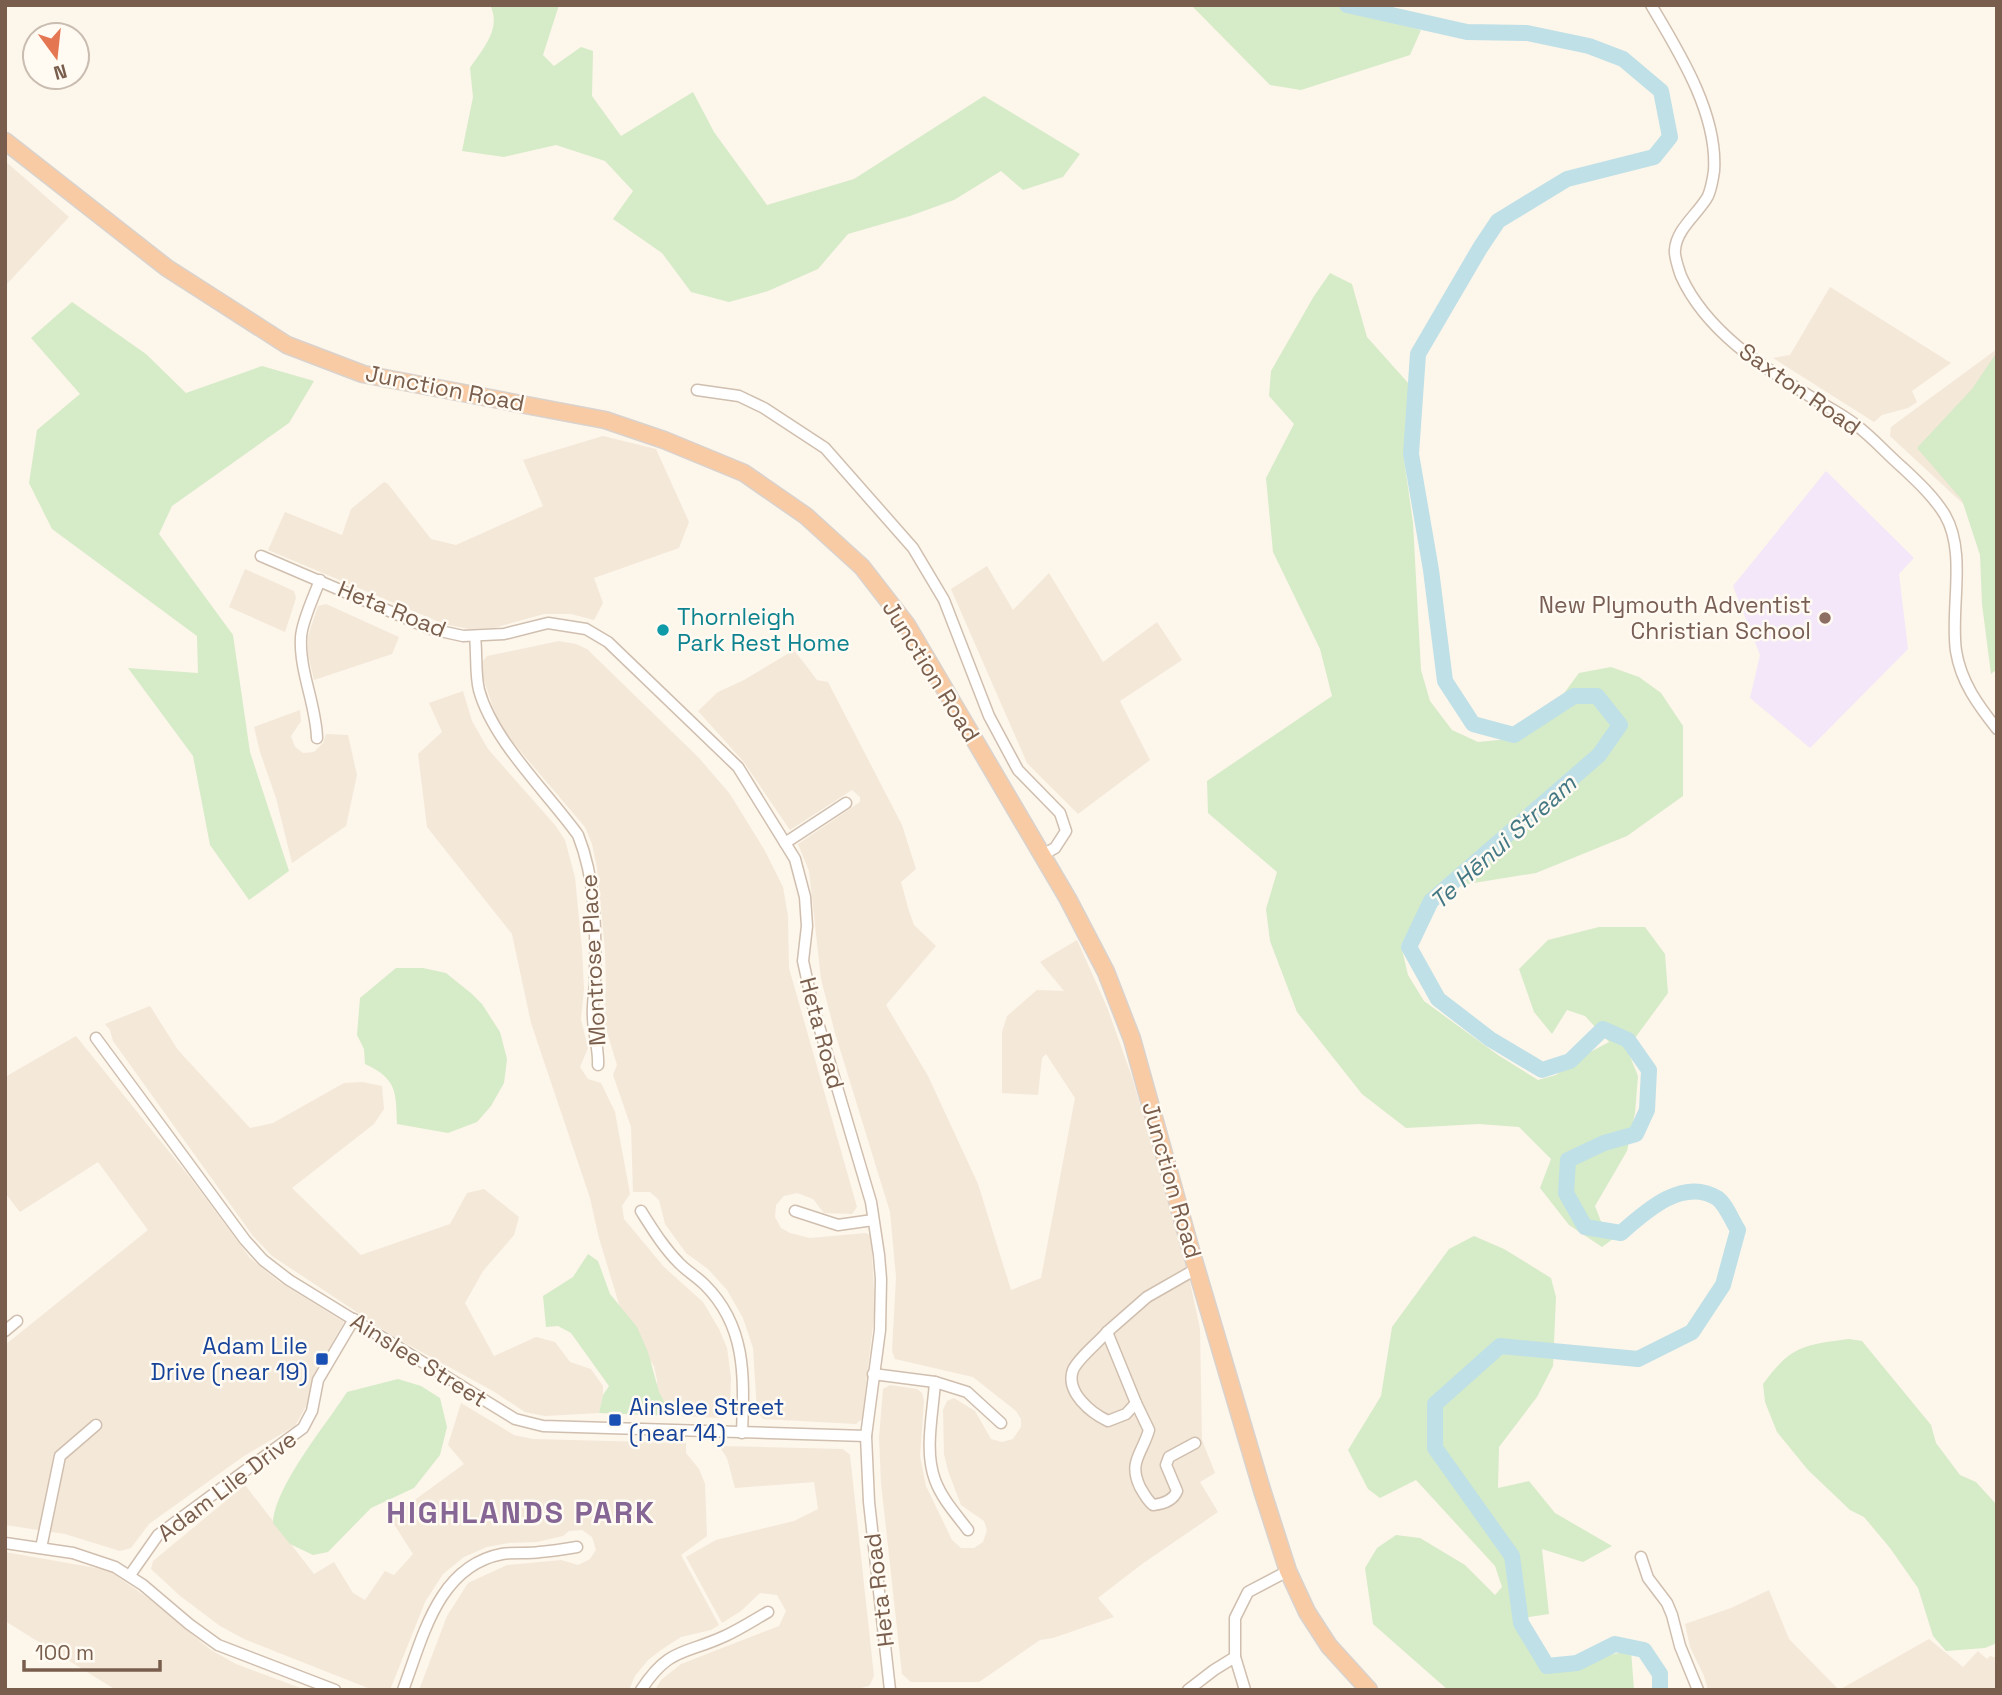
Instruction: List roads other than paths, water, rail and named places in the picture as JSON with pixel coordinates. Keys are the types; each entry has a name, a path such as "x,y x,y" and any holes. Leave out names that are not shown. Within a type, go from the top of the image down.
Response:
{"highway":[{"name":"Junction Road","path":"5,141 167,268 288,345 363,374 605,420 664,440 755,480 806,516 862,567 907,625 1068,899 1106,972 1132,1039 1196,1269 1288,1572 1307,1612 1329,1646 1369,1690"}],"street":[{"name":"Saxton Road","path":"1651,5 1702,101 1714,140 1714,173 1708,195 1682,232 1675,250 1681,275 1703,310 1741,350 1855,424 1923,487 1945,514 1952,530 1955,550 1956,650 1963,680 1980,709 1997,729"},
{"path":"697,390 739,396 764,408 825,448 913,548 944,600 989,716 1018,770 1059,813 1066,831 1055,848 1042,855"},
{"name":"Heta Road","path":"261,556 430,628 463,636 504,634 548,623 586,629 608,642 738,767 795,859 805,897 807,926 803,961 813,1006 871,1202 879,1255 881,1306 866,1436 869,1502 890,1690"},
{"path":"317,738 316,715 306,676 301,635 320,580"},
{"name":"Montrose Place","path":"475,636 479,690 492,719 502,737 578,835 585,852 592,880 595,981 593,1018 599,1053 598,1065"},
{"path":"785,843 846,803"},
{"name":"Ainslee Street","path":"96,1038 254,1251 282,1275 506,1415 543,1426 866,1436"},
{"path":"642,1211 657,1238 680,1264 705,1285 732,1324 744,1370 742,1433"},
{"path":"794,1211 838,1225 873,1220"},
{"path":"1136,1403 1126,1414 1108,1421 1085,1406 1074,1387 1074,1368 1107,1332 1147,1297 1196,1269"},
{"name":"Adam Lile Drive","path":"130,1576 158,1535 303,1428 312,1411 318,1380 354,1319"},
{"path":"5,1331 17,1321"},
{"path":"1107,1332 1149,1430 1134,1464 1135,1475 1153,1505 1163,1504 1174,1497 1177,1491 1166,1465 1169,1457 1195,1443"},
{"path":"873,1374 935,1382 967,1392 1001,1423"},
{"path":"935,1382 930,1456 932,1468 947,1503 968,1530"},
{"path":"41,1548 60,1456 96,1425"},
{"path":"5,1543 98,1560 130,1576 218,1645 335,1690"},
{"path":"403,1690 443,1592 456,1578 476,1563 502,1554 577,1547"},
{"path":"1641,1557 1648,1578 1667,1603 1680,1646 1698,1690"},
{"path":"1245,1690 1235,1657 1235,1618 1248,1592 1288,1572"},
{"path":"641,1690 658,1665 681,1651 726,1635 768,1612"},
{"path":"1188,1690 1235,1657"}],"waterway":[{"name":"Te Hēnui Stream","path":"1347,5 1467,32 1527,33 1589,46 1623,59 1661,91 1670,137 1654,157 1567,179 1498,221 1418,354 1411,454 1431,570 1445,681 1473,724 1514,735 1574,696 1597,696 1620,725 1599,755 1431,901 1409,947 1438,999 1490,1039 1542,1070 1570,1061 1603,1029 1628,1040 1649,1070 1647,1110 1636,1134 1604,1143 1568,1160 1566,1193 1585,1227 1621,1233 1666,1199 1691,1192 1717,1198 1738,1230 1723,1285 1692,1332 1638,1359 1500,1346 1435,1404 1435,1448 1512,1556 1521,1623 1547,1666 1577,1663 1615,1644 1644,1650 1660,1674 1660,1690"}],"place":[{"name":"New Plymouth Adventist Christian School","path":"1825,618"},
{"name":"Thornleigh Park Rest Home","path":"663,630"},
{"name":"Adam Lile Drive (near 19)","path":"322,1359"},
{"name":"Ainslee Street (near 14)","path":"615,1420"}],"district":[{"name":"HIGHLANDS PARK","path":"521,1512"}]}
